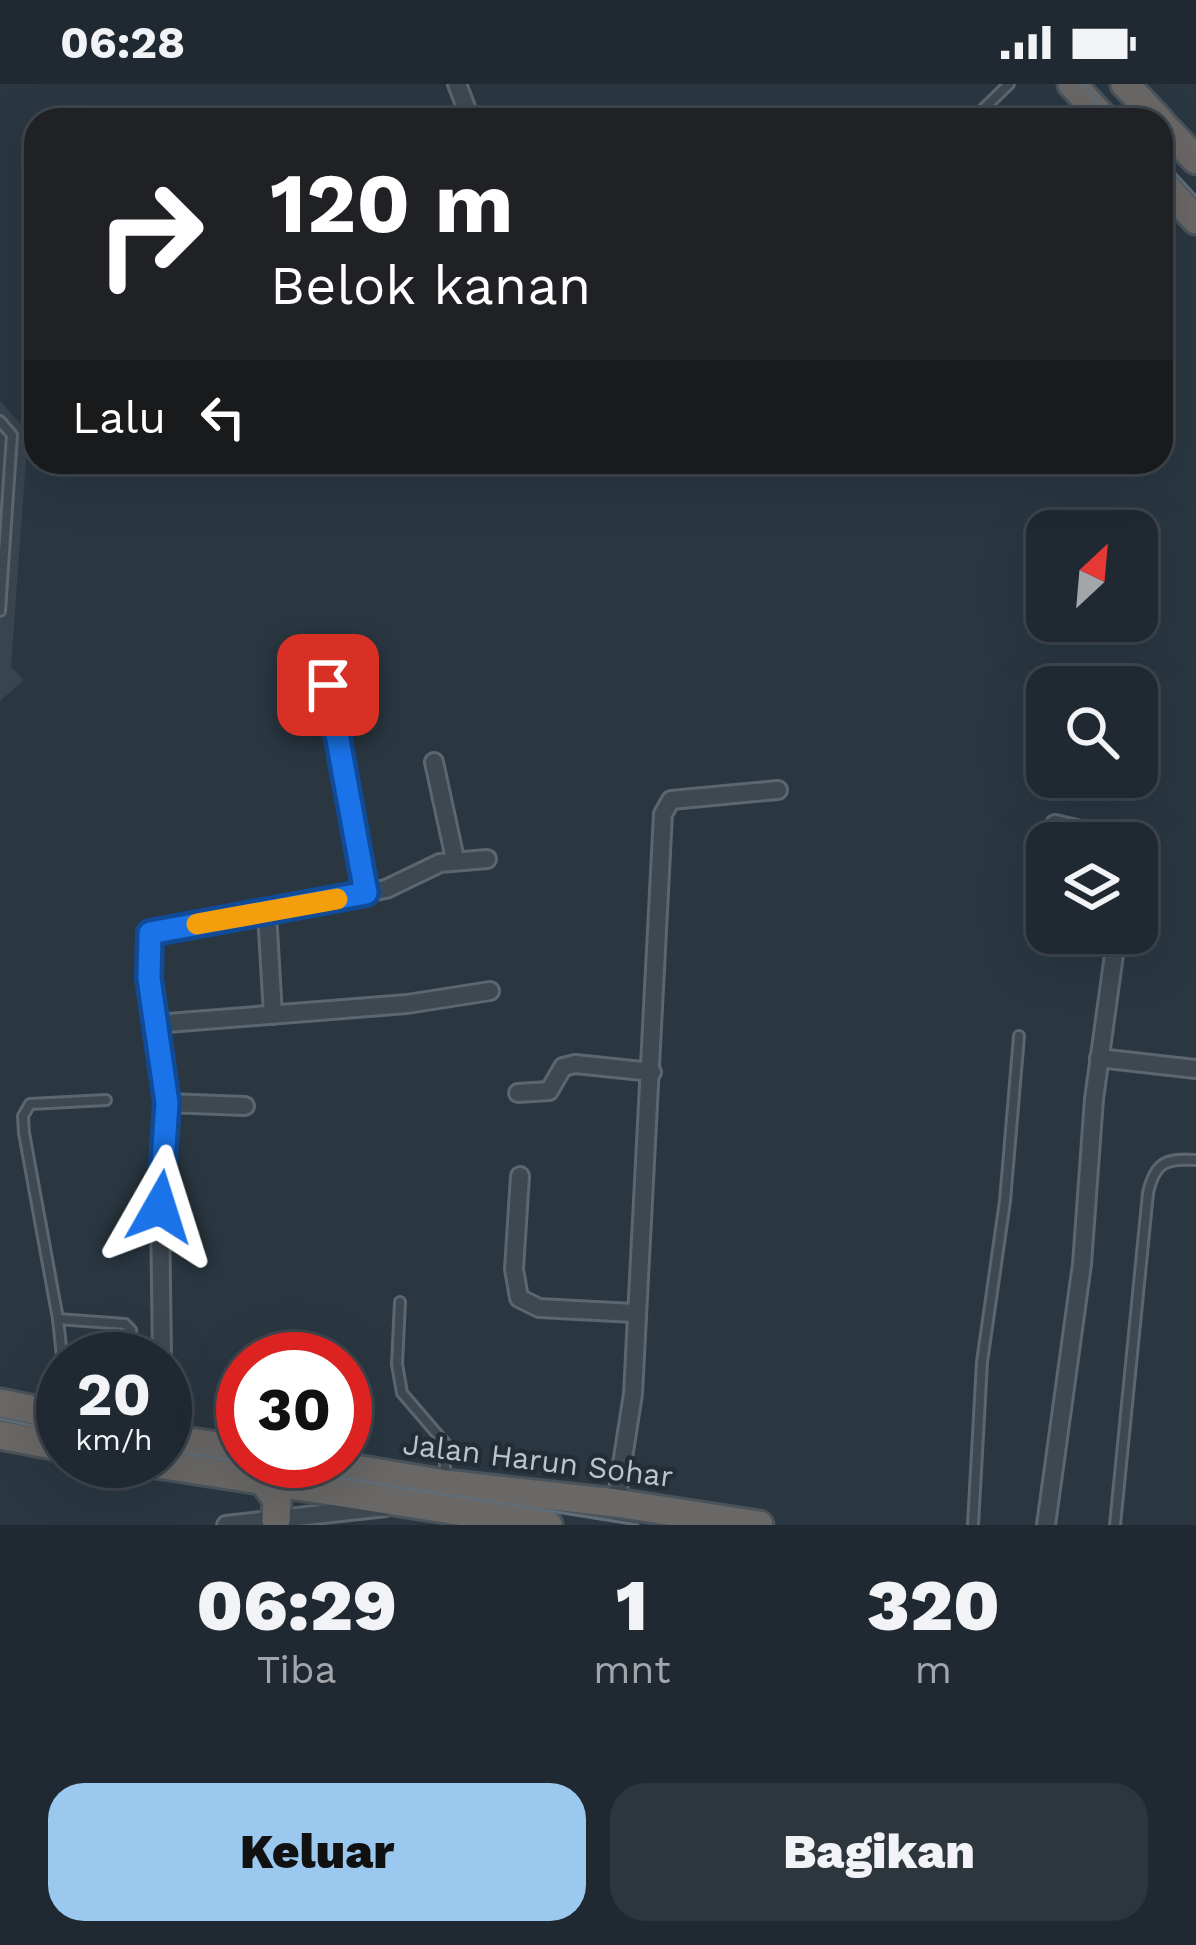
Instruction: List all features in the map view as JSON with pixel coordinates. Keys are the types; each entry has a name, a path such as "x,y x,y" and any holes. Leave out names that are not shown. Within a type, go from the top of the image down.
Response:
{"highway":[{"path":"1072,84 1094,108"},
{"path":"1125,84 1148,108"},
{"path":"1173,135 1196,160"},
{"path":"1173,194 1196,220"},
{"path":"0,1403 36,1410"},
{"path":"0,1435 36,1442"},
{"name":"Jalan Harun Sohar","path":"372,1472 759,1525"},
{"path":"268,1488 277,1500 276,1520"},
{"name":"Jalan Harun Sohar","path":"302,1488 470,1520 548,1525"}],"street":[{"path":"328,685 366,893"},
{"path":"434,761 455,859"},
{"path":"616,1503 633,1394 665,805 671,800 778,790"},
{"path":"161,1332 159,1226 167,1103 147,941 151,931 366,893 403,883 430,866 455,859 487,859"},
{"path":"267,913 273,1016"},
{"path":"1046,1525 1082,1264 1099,1058 1114,954"},
{"path":"155,1024 406,1004 490,991"},
{"path":"1099,1058 1196,1069"},
{"path":"518,1093 549,1091 563,1067 575,1064 652,1072"},
{"path":"167,1103 245,1106"},
{"path":"520,1176 514,1268 519,1298 539,1308 634,1313"},
{"path":"237,1524 340,1519 405,1504"}],"lane":[{"path":"984,108 1009,84"},
{"path":"0,421 12,435 0,610"},
{"path":"974,1525 982,1362 1005,1201 1019,1036"},
{"path":"59,1332 31,1184 23,1113 30,1104 106,1100"},
{"path":"1114,1525 1148,1192 1161,1162 1196,1160"},
{"path":"400,1302 399,1383 410,1405 445,1443 445,1484"},
{"path":"58,1318 125,1324 131,1332"}],"shaded area":[{"path":"0,401 24,428 25,474 11,667 24,680 0,701"}],"tram line":[{"path":"1082,84 1104,108"},
{"path":"1173,171 1196,196"},
{"path":"0,1419 36,1426"},
{"path":"192,1454 638,1525"}],"slow traffic":[{"path":"197,924 337,899"}],"route":[{"path":"160,1207 167,1103 149,978 150,933 366,893 328,685"}]}
